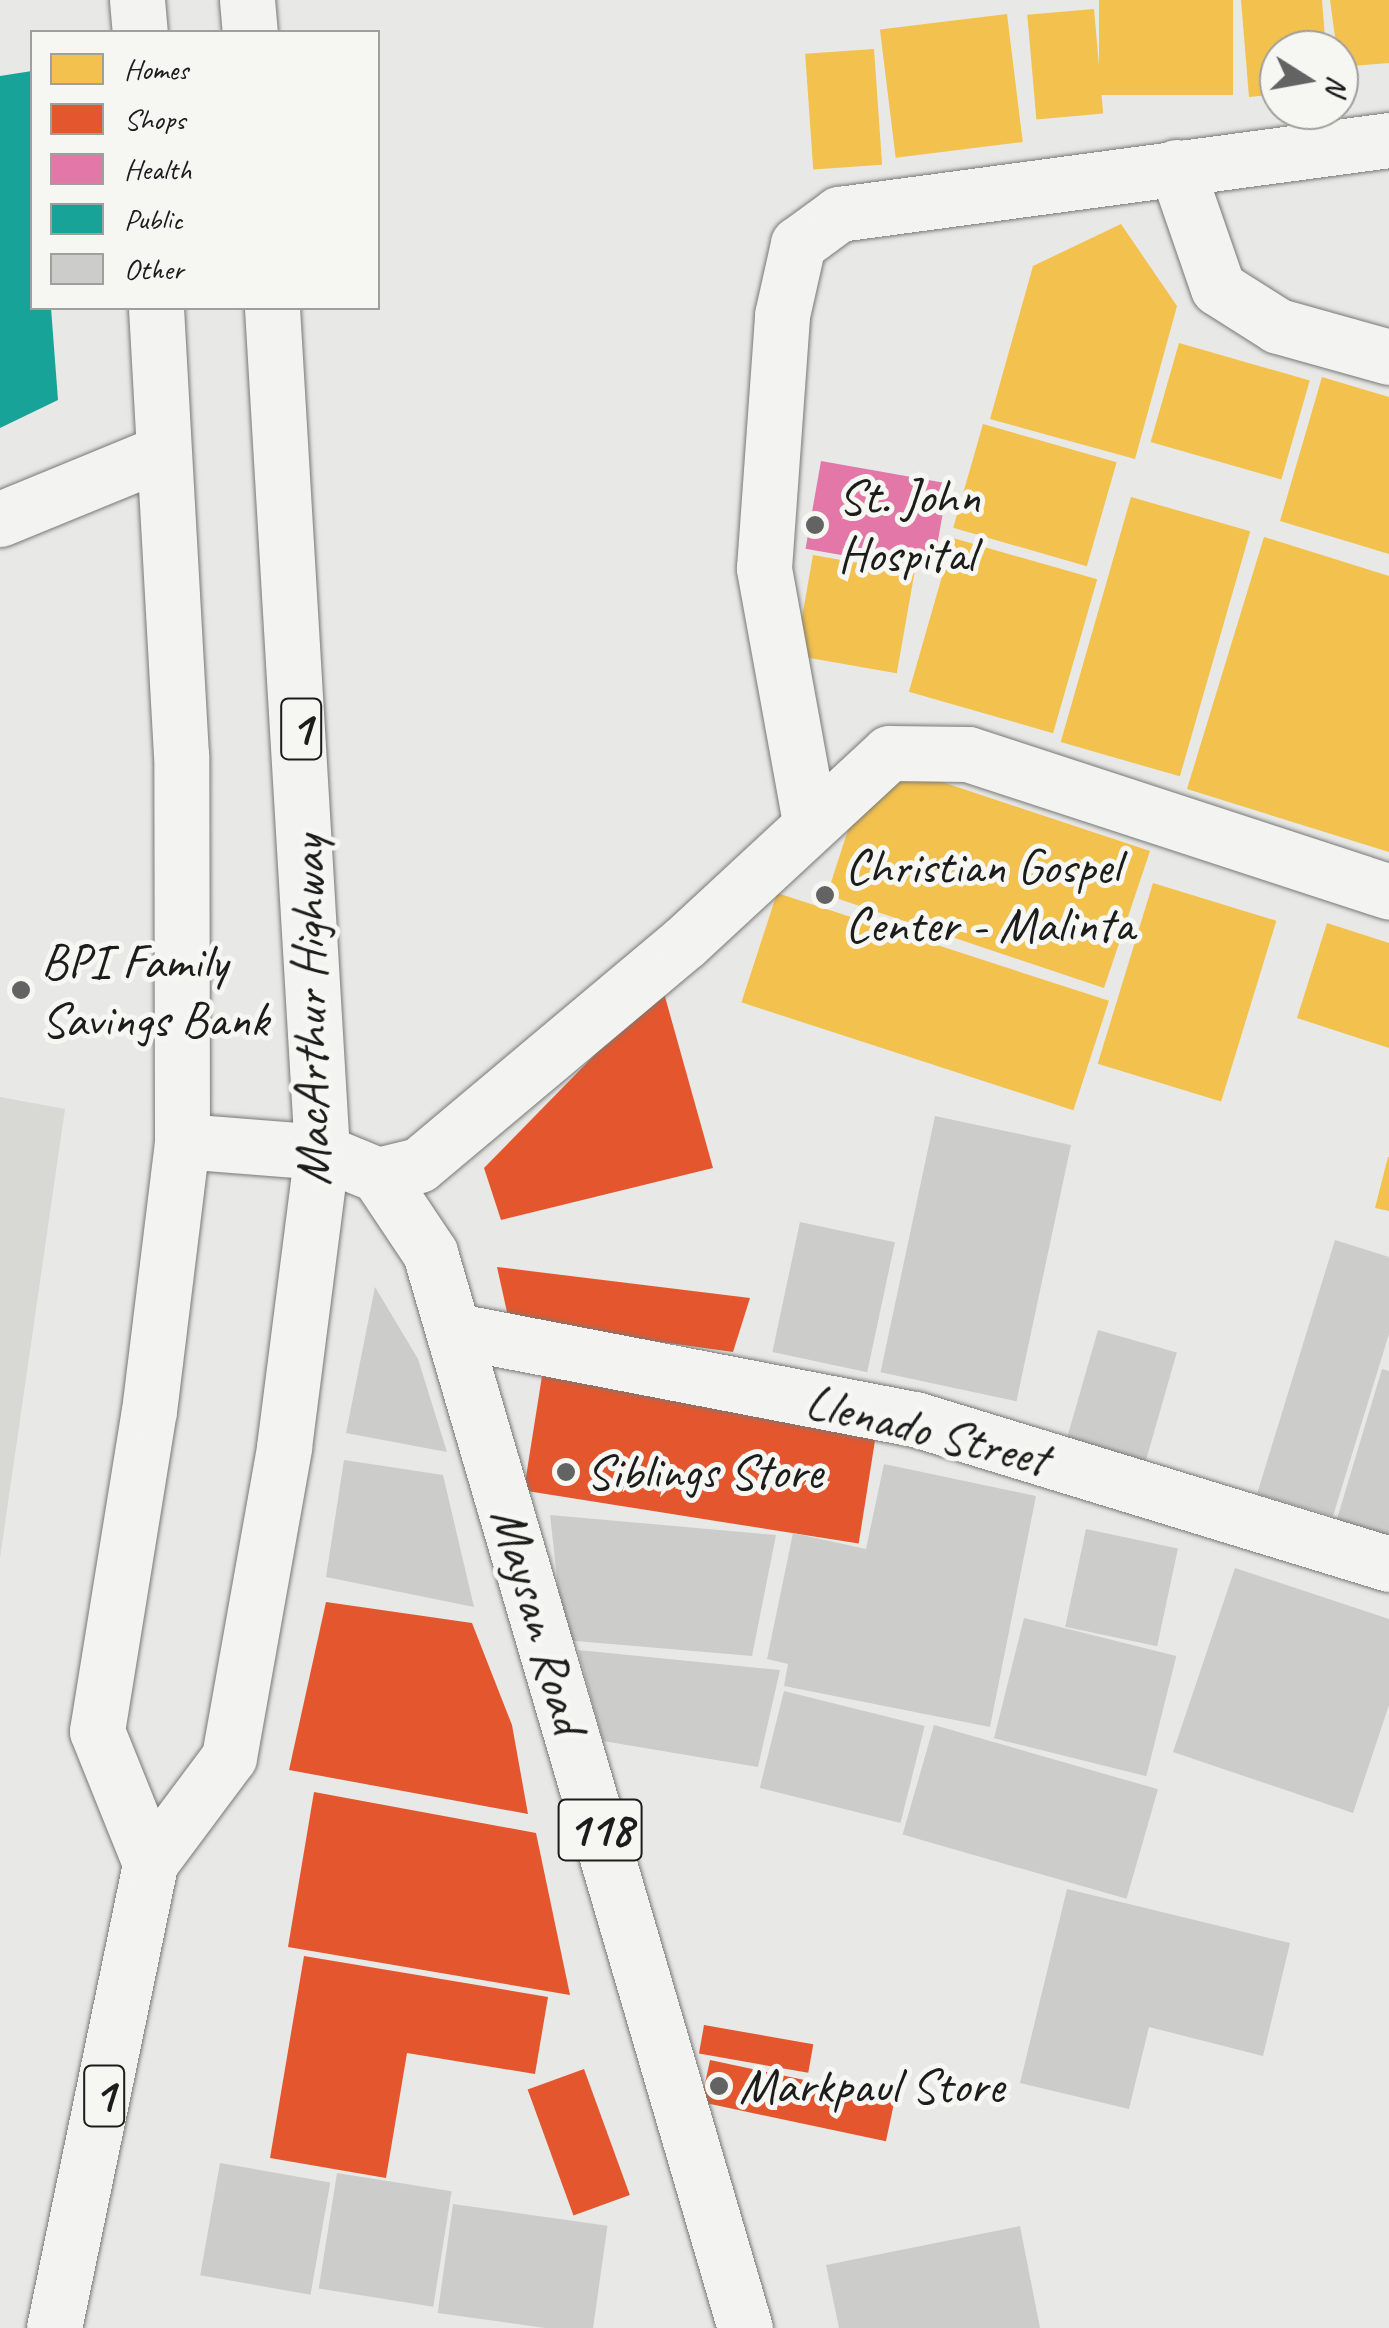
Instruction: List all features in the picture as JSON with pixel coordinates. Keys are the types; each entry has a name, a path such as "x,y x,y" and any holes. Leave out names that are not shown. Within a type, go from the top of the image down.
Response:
{"main road":[{"path":"137,0 140,30"},
{"path":"247,0 250,30"},
{"path":"810,822 764,568 782,315 798,244 839,214 1389,140"},
{"path":"1176,167 1218,288 1278,326 1389,358"},
{"path":"150,1863 98,1731 149,1411 182,1141 181,755 156,310"},
{"name":"MacArthur Highway","path":"54,2328 150,1863 229,1757 284,1447 322,1152 272,310"},
{"path":"0,520 163,452"},
{"path":"182,1141 322,1152 378,1175 419,1166 684,942 889,753 968,754 1389,892"},
{"name":"Maysan Road","path":"378,1175 430,1253 456,1331 745,2328"},
{"name":"Llenado Street","path":"456,1331 914,1419 1389,1564"}],"shaded area":[{"path":"0,1097 65,1109 0,1558"}],"building: Homes":[{"path":"1099,0 1233,0 1233,95 1099,95"},
{"path":"1241,0 1322,0 1324,30 1259,30 1259,96 1249,97"},
{"path":"1330,0 1389,0 1389,63 1359,65 1359,30 1334,30"},
{"path":"1094,9 1103,114 1036,119 1027,15"},
{"path":"1007,14 1023,142 896,158 880,30"},
{"path":"874,49 882,165 813,170 805,54"},
{"path":"1121,224 1177,306 1135,459 990,419 1033,266"},
{"path":"1179,343 1310,380 1281,479 1151,442"},
{"path":"1322,377 1389,397 1389,554 1280,521"},
{"path":"983,424 1117,462 1087,566 953,528"},
{"path":"1131,497 1250,531 1180,776 1061,742"},
{"path":"1264,537 1389,576 1389,852 1187,789"},
{"path":"953,538 1097,579 1053,733 909,692"},
{"path":"813,555 914,573 897,673 795,655"},
{"path":"909,771 1150,851 1104,988 827,895 855,808"},
{"path":"1153,883 1276,921 1221,1101 1098,1064"},
{"path":"777,893 1109,1001 1073,1110 741,1002"},
{"path":"1327,923 1389,943 1389,1048 1297,1018"},
{"path":"1389,1157 1389,1211 1375,1208"}],"building: Shops":[{"path":"662,986 713,1168 501,1220 484,1168"},
{"path":"497,1267 750,1298 733,1352 509,1321"},
{"path":"542,1376 877,1429 859,1544 524,1491"},
{"path":"326,1602 472,1623 512,1725 528,1814 289,1770"},
{"path":"314,1792 536,1833 570,1995 288,1947"},
{"path":"304,1956 548,1997 535,2074 407,2053 386,2178 270,2158"},
{"path":"704,2025 813,2044 808,2073 699,2054"},
{"path":"710,2060 895,2099 886,2141 701,2102"},
{"path":"584,2069 630,2195 573,2215 528,2090"}],"building: Health":[{"path":"821,461 948,483 933,571 806,549"}],"building: Public":[{"path":"30,71 30,310 51,310 58,400 0,428 0,76"}],"building: Other":[{"path":"935,1116 1071,1145 1016,1401 881,1372"},
{"path":"800,1222 895,1242 867,1372 772,1352"},
{"path":"1335,1240 1389,1257 1389,1334 1333,1516 1257,1494"},
{"path":"375,1287 418,1359 447,1452 346,1433"},
{"path":"1098,1330 1177,1353 1143,1469 1065,1446"},
{"path":"1382,1369 1389,1371 1389,1546 1334,1529"},
{"path":"344,1460 443,1475 474,1607 326,1577"},
{"path":"884,1464 1036,1496 990,1727 784,1686 788,1664 767,1659 793,1533 866,1549"},
{"path":"550,1515 776,1535 752,1656 564,1640"},
{"path":"1086,1529 1178,1549 1157,1646 1065,1627"},
{"path":"1235,1568 1389,1619 1389,1705 1353,1813 1173,1752"},
{"path":"1024,1618 1176,1656 1146,1776 994,1738"},
{"path":"578,1650 780,1670 758,1767 603,1741"},
{"path":"784,1691 925,1726 901,1823 760,1788"},
{"path":"934,1725 1158,1789 1127,1899 903,1835"},
{"path":"1067,1889 1290,1943 1263,2056 1149,2027 1129,2109 1020,2083"},
{"path":"220,2163 330,2182 311,2295 200,2275"},
{"path":"337,2173 452,2191 433,2307 319,2289"},
{"path":"453,2204 607,2226 593,2328 545,2328 438,2313"},
{"path":"1020,2226 1040,2328 839,2328 826,2265"}],"place":[{"name":"St. John Hospital","path":"815,525"},
{"name":"Christian Gospel Center - Malinta","path":"825,895"},
{"name":"BPI Family Savings Bank","path":"21,990"},
{"name":"Siblings Store","path":"566,1472"},
{"name":"Markpaul Store","path":"719,2086"}]}
